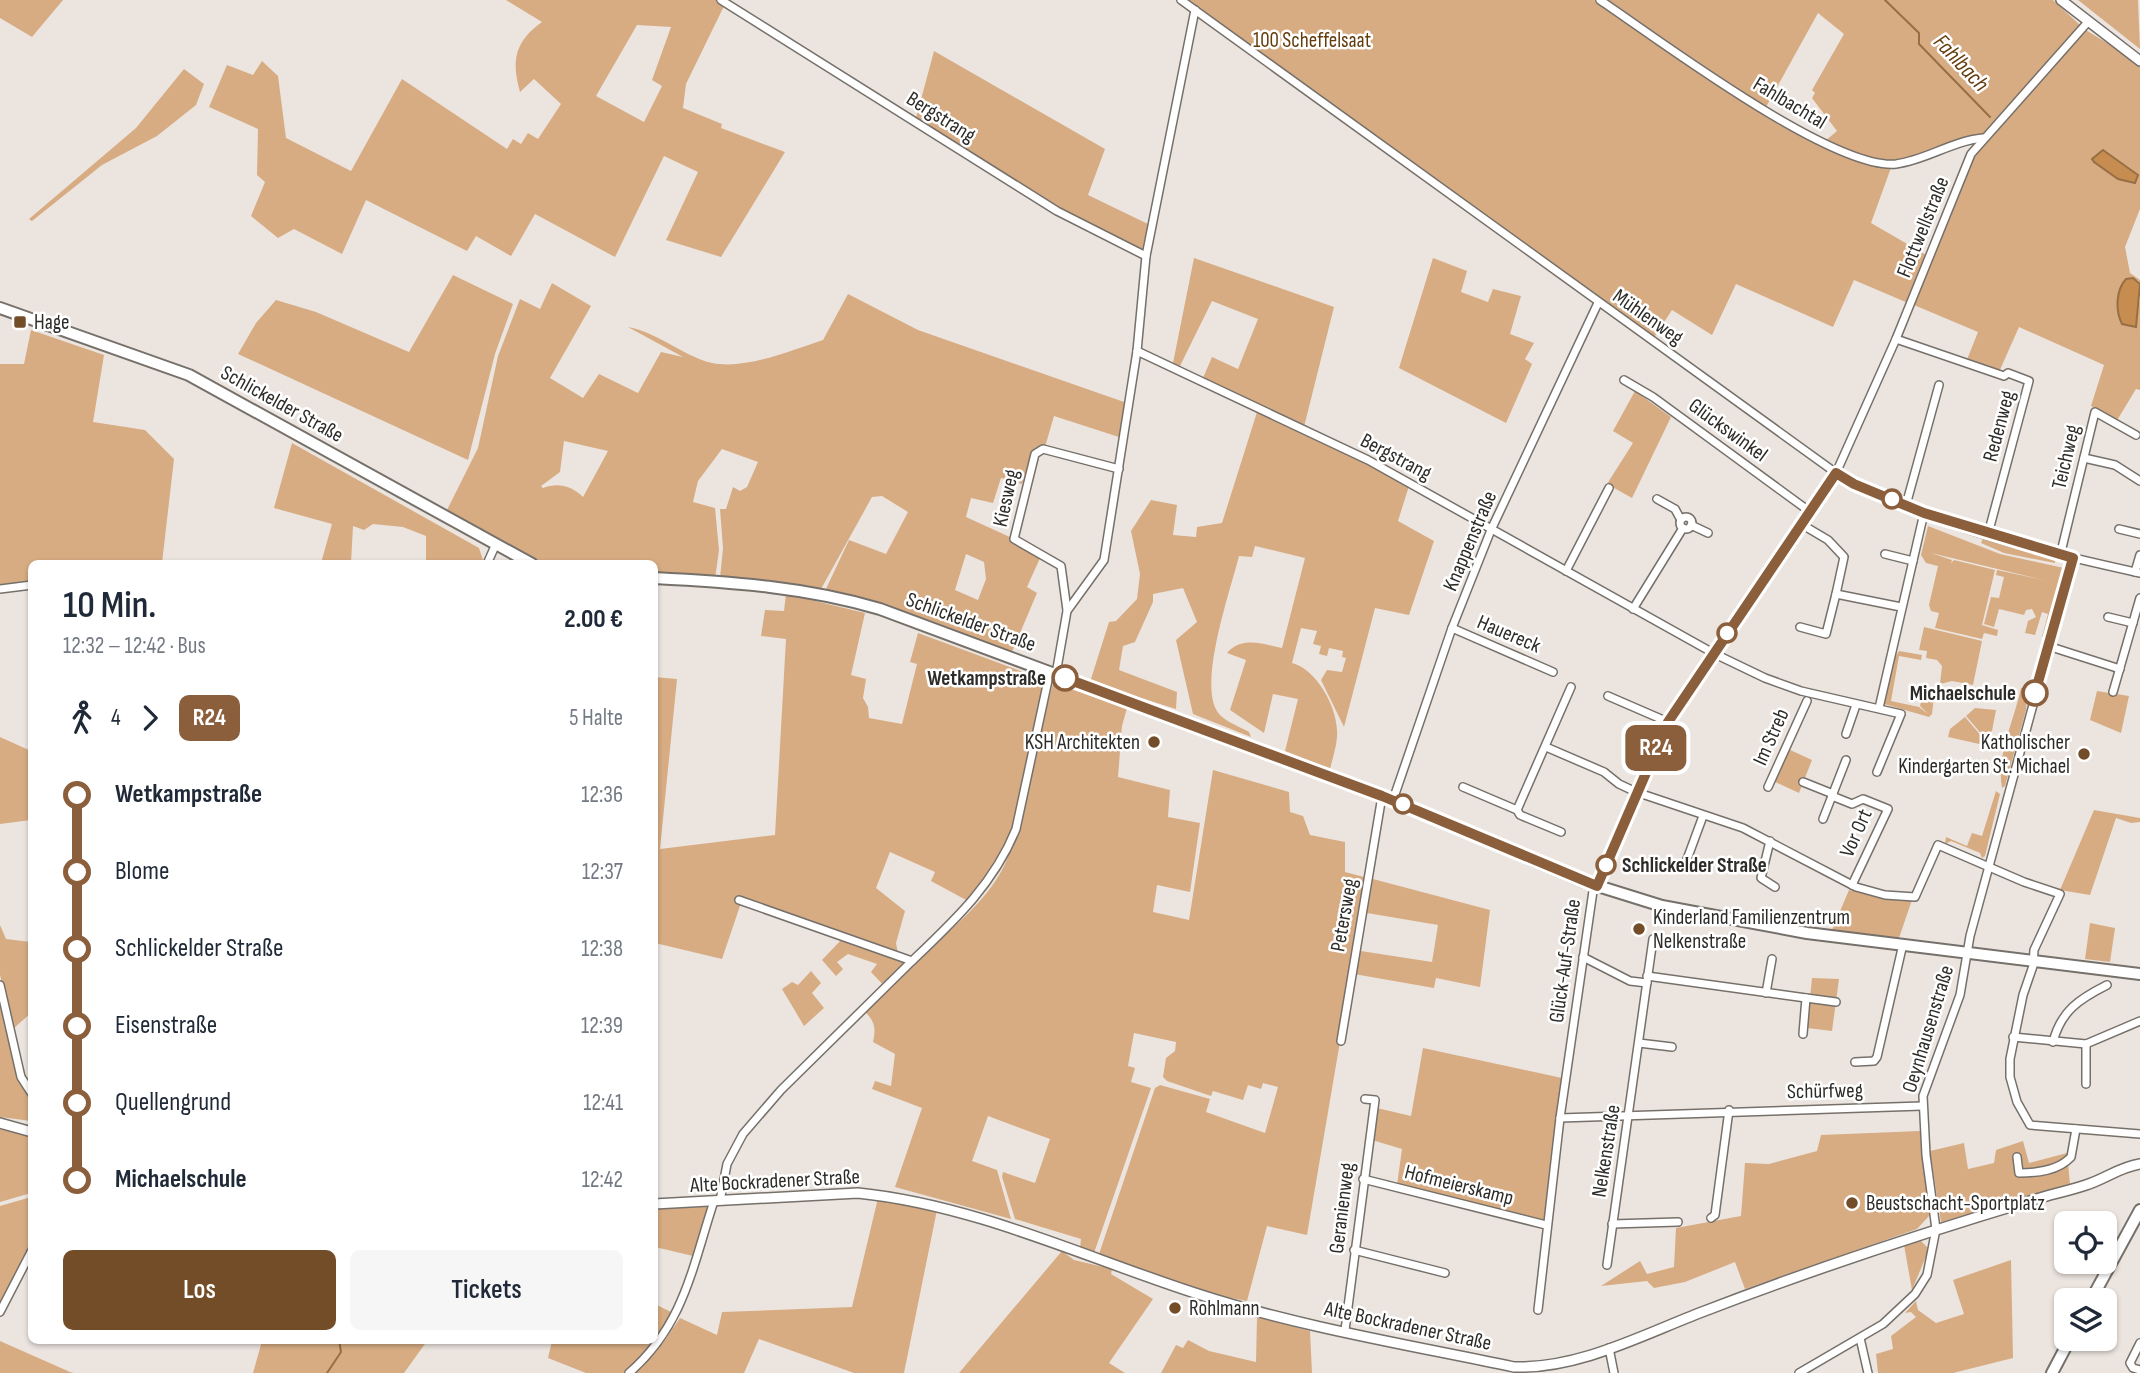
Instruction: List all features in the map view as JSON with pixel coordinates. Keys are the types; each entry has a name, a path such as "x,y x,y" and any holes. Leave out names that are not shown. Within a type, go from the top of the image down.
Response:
{"main road":[{"name":"Schlickelder Straße","path":"0,308 190,375 524,560"},
{"name":"Schlickelder Straße","path":"658,578 766,584 835,596 880,609 1387,798 1597,886 1662,906 1741,923 2140,974"},
{"path":"2098,1288 2140,1210"},
{"path":"2052,1373 2064,1351"}],"street":[{"name":"Bergstrang","path":"721,0 734,3 1057,211 1146,256"},
{"name":"Mühlenweg","path":"1181,0 1836,473 1924,513 2060,556 2137,572"},
{"name":"Fahlbachtal","path":"1600,0 1812,139 1866,162 1896,164 1962,140 1983,138"},
{"path":"2061,0 2087,23 2140,61"},
{"path":"1137,351 1146,256 1195,10"},
{"name":"Flottwellstraße","path":"1836,473 1896,339 1971,154 2043,76 2087,23"},
{"name":"Knappenstraße","path":"1387,798 1491,530 1598,303"},
{"name":"Redenweg","path":"1896,339 2004,376 2008,373 2029,381 1988,534"},
{"name":"Bergstrang","path":"1137,351 1368,460 1715,654 1765,678 1801,691 1879,708"},
{"name":"Kiesweg","path":"1053,673 1068,611 1104,560 1137,351"},
{"name":"Glückswinkel","path":"1624,380 1653,397 1809,511"},
{"path":"1906,505 1939,385"},
{"name":"Teichweg","path":"2060,556 2095,412 2136,435"},
{"name":"Kiesweg","path":"1068,611 1061,566 1014,539 1035,453 1043,449 1119,469"},
{"path":"2084,458 2115,465 2140,481"},
{"name":"Glück-Auf-Straße","path":"1538,1310 1560,1118 1593,891 1668,722 1836,473"},
{"path":"1566,570 1609,488"},
{"path":"1657,499 1675,509 1685,524 1708,533"},
{"path":"1877,772 1901,714 1879,708 1924,513"},
{"path":"1633,608 1685,524"},
{"path":"1800,627 1826,634 1844,557 1841,551 1801,524"},
{"path":"2119,529 2140,534"},
{"path":"489,560 495,546"},
{"path":"1885,554 1913,561"},
{"path":"2137,572 2140,555"},
{"name":"Oeynhausenstraße","path":"1799,1373 1883,1324 1915,1294 1927,1275 1936,1229 1922,1106 1926,1083 1960,995 1970,936 2073,558"},
{"path":"0,589 28,586"},
{"path":"1836,594 1901,607"},
{"path":"2113,692 2140,598"},
{"path":"2108,617 2133,623"},
{"name":"Hauereck","path":"1452,628 1553,672"},
{"path":"2131,634 2140,636"},
{"path":"2048,646 2120,669"},
{"path":"629,1373 662,1340 677,1314 717,1201 727,1164 743,1134 781,1090 964,912 993,877 1007,853 1016,829 1053,673"},
{"path":"1517,810 1571,687"},
{"path":"1801,691 1807,701 1817,695"},
{"path":"1608,696 1668,722"},
{"name":"Im Streb","path":"1768,787 1807,701"},
{"path":"1846,734 1856,705"},
{"path":"1546,747 1604,772 1636,792 1770,841 1852,885 1885,895 1916,897 1938,845 2060,894 2034,950 2013,1037 2010,1077 2026,1123 2140,1133"},
{"name":"Vor Ort","path":"1823,819 1846,760"},
{"path":"1803,782 1833,795"},
{"path":"1463,787 1560,832"},
{"name":"Vor Ort","path":"1833,795 1852,804 1863,800 1888,809 1852,885"},
{"name":"Petersweg","path":"1341,1041 1387,798"},
{"path":"1686,862 1703,816"},
{"path":"1770,841 1761,878 1775,887"},
{"path":"739,900 912,961"},
{"name":"Nelkenstraße","path":"1607,1265 1653,939"},
{"path":"1855,1062 1874,1061 1877,1057 1903,944"},
{"path":"1583,957 1630,981 1647,979 1836,1002"},
{"path":"1766,993 1772,959"},
{"path":"0,985 21,1077 28,1088"},
{"path":"2053,1042 2065,1013 2079,1000 2106,985"},
{"path":"1803,1034 1806,998"},
{"path":"2013,1037 2086,1044 2140,1021"},
{"path":"1639,1043 1672,1047"},
{"path":"2086,1044 2086,1084"},
{"name":"Geranienweg","path":"1345,1330 1375,1100 1365,1098"},
{"name":"Schürfweg","path":"1560,1118 1729,1110 1922,1106"},
{"path":"1711,1218 1715,1215 1729,1110"},
{"path":"0,1123 28,1131"},
{"path":"2017,1157 2019,1173 2037,1173 2054,1168 2071,1157 2076,1129"},
{"name":"Alte Bockradener Straße","path":"658,1204 858,1193 883,1195 1021,1231 1160,1282 1260,1312 1514,1367 1542,1367 1609,1348 1790,1279 1936,1229 2086,1185 2119,1169 2140,1164"},
{"name":"Hofmeierskamp","path":"1363,1179 1546,1225"},
{"path":"1612,1224 1678,1222"},
{"path":"1354,1250 1445,1273"},
{"path":"0,1312 28,1258"},
{"path":"1860,1338 1868,1373"},
{"path":"2140,1343 2130,1363 2140,1370"},
{"path":"1609,1348 1614,1373"}],"green space":[{"path":"0,0 63,0 32,37 0,18"},
{"path":"506,0 718,0 725,4 686,84 683,108 722,124 721,128 785,152 721,257 666,240 698,172 664,156 615,257 535,214 511,256 476,236 467,251 366,200 342,254 294,229 278,238 251,216 265,182 257,175 258,129 209,107 227,65 253,75 262,61 278,76 286,138 351,171 402,79 507,149 513,139 521,144 528,133 538,139 561,104 534,79 520,92 516,61 521,44 542,22","holes":["637,25 671,27 652,80 662,86 644,122 596,96"]},
{"name":"100 Scheffelsaat","path":"1189,0 1594,0 1811,140 1892,165 1871,223 1928,256 1908,303 1854,280 1833,327 1736,284 1712,335 1672,310 1653,339"},
{"path":"1605,0 2053,0 2081,26 1983,136 1955,142 1913,157 1885,161 1858,157 1824,142 1837,131 1812,98 1815,93 1812,90 1844,34 1818,13 1766,107"},
{"path":"2078,0 2138,0 2140,49"},
{"path":"2084,29 2140,63 2140,209 2125,247 2130,273 2140,280 2140,284 2138,280 2118,294 2119,318 2136,324 2140,298 2140,390 2136,389 2116,422 2091,406 2104,365 2019,327 1999,372 1966,362 1978,332 1914,305 1976,152"},
{"path":"934,51 1105,149 1088,195 1148,224 1142,251 1056,206 916,118"},
{"path":"184,69 204,84 196,105 157,136 102,165 32,221 29,219 136,128"},
{"path":"1194,258 1334,307 1304,427 1203,378 1212,357 1238,369 1258,319 1212,301 1180,366 1173,363"},
{"path":"1433,258 1467,271 1461,292 1488,302 1493,289 1521,296 1510,334 1534,343 1525,359 1532,364 1506,423 1399,368"},
{"path":"453,275 513,304 495,354 468,460 238,354 256,323 276,300 316,312 409,352"},
{"path":"552,283 591,306 550,378 583,398 599,374 638,393 661,352 683,357 628,327 651,334 702,360 739,364 769,358 823,340 848,294 918,330 1127,403 1122,438 1054,416 1045,447 1032,452 1022,484 1001,478 993,503 971,498 966,517 1012,538 1041,556 1027,587 1037,593 1012,652 883,606 825,591 849,540 886,554 908,512 882,496 872,497 821,589 720,578 723,548 720,509 726,509 733,487 740,491 747,487 758,462 722,449 698,481 693,502 715,508 719,550 715,579 658,576 658,560 535,560 445,514 478,448 498,356 520,299 540,309","holes":["564,441 608,451 583,497 564,486 541,486 560,472","966,554 984,562 986,579 978,600 955,590"]},
{"path":"31,330 104,355 93,422 145,430 174,459 162,560 28,560 28,583 0,587 0,364 24,364"},
{"path":"1635,391 1671,417 1632,498 1607,484 1633,443 1613,431"},
{"path":"1257,412 1367,462 1409,486 1398,521 1434,541 1409,615 1375,608 1344,727 1321,680 1327,670 1342,672 1346,658 1342,657 1343,651 1329,648 1327,656 1319,654 1321,646 1313,644 1317,631 1301,628 1292,663 1309,672 1317,680 1333,710 1337,735 1330,769 1285,751 1298,699 1273,694 1264,733 1230,710 1246,660 1227,653 1239,644 1246,643 1282,648 1305,558 1255,546 1252,557 1239,556 1217,638 1211,684 1213,702 1220,715 1249,732 1251,737 1193,714 1176,640 1197,622 1183,588 1153,594 1153,602 1135,642 1123,646 1119,670 1177,692 1176,709 1090,682 1109,622 1116,621 1137,599 1140,574 1131,531 1151,500 1177,505 1173,535 1196,537 1197,527 1222,523"},
{"path":"292,443 479,548 483,560 426,560 426,536 403,527 373,524 364,530 353,526 351,560 322,560 332,524 274,508"},
{"path":"1928,526 2000,554 2064,568 2045,637 2042,637 2048,614 2042,612 2035,635 2025,633 2028,621 2036,617 2032,609 2026,610 2024,615 1999,609 1994,627 1984,624 1991,597 1999,598 2004,577 1996,575 1997,570 2048,581 1931,553 1952,560 1951,563 1954,560 1995,570 1982,625 1998,630 1997,636 1984,633 1982,639 1935,628 1939,613 1931,611 1929,605 1938,566 1926,563 1921,555"},
{"path":"1984,536 2055,560 2055,563 2004,553 1981,543"},
{"path":"786,594 865,613 851,675 866,679 863,698 868,707 869,718 902,724 917,664 910,662 918,633 1045,680 1015,828 1006,852 968,901 931,881 935,872 890,852 876,888 905,911 896,943 898,953 742,900 722,959 658,944 658,677 677,679 660,849 775,835 786,639 761,636 765,610 784,611"},
{"path":"1924,627 1982,641 1973,685 1952,681 1940,684 1942,666 1937,660 1926,658 1927,651 1919,650"},
{"path":"1899,651 1922,655 1921,660 1899,656 1891,701 1919,707 1928,714 1920,706 1921,702 1928,703 1931,688 1935,688 1932,714 1929,717 1884,704 1894,659"},
{"path":"1053,683 1127,708 1122,726 1118,777 1170,790 1168,817 1200,823 1190,892 1157,885 1153,912 1189,920 1213,770 1289,792 1290,812 1303,816 1310,835 1345,842 1345,872 1368,878 1307,1235 1267,1226 1247,1301 1201,1292 1099,1254 1155,1088 1160,1085 1210,1099 1206,1112 1265,1133 1278,1087 1263,1083 1261,1089 1248,1085 1243,1100 1213,1091 1211,1096 1167,1081 1163,1077 1166,1058 1175,1051 1176,1042 1134,1033 1128,1066 1135,1068 1131,1082 1151,1088 1094,1253 1080,1248 1081,1239 1015,1219 1002,1177 1003,1172 1035,1183 1050,1139 988,1116 972,1161 997,1170 1011,1219 895,1187 922,1108 872,1089 875,1081 891,1086 895,1054 873,1042 874,1025 864,1011 887,989 871,972 877,964 848,954 837,962 843,969 836,976 822,960 843,938 904,960 909,966 975,907 996,879 1013,845 1030,784 1045,702 1048,702"},
{"path":"2021,688 2028,688 2026,710 2005,786 2002,788 2001,763"},
{"path":"2097,691 2129,696 2121,733 2090,720"},
{"path":"1975,708 1996,710 1992,731 1984,737 1966,716"},
{"path":"1965,717 1983,738 1984,745 1948,737 1950,729"},
{"path":"0,737 28,750 28,820 0,824"},
{"path":"1788,749 1812,760 1799,793 1773,781"},
{"path":"1996,791 2000,794 1985,856 1982,858 1980,853 1951,841 1945,844 1946,837 1967,846 1972,833 1982,836"},
{"path":"2094,810 2140,818 2140,822 2131,823 2116,818 2090,895 2060,890"},
{"path":"1373,879 1490,910 1480,987 1436,978 1434,988 1354,974 1361,951 1432,962 1438,925 1367,913"},
{"path":"1849,890 1884,899 1912,900 1899,938 1832,930"},
{"path":"2090,923 2115,928 2110,962 2085,959"},
{"path":"0,925 6,939 28,942 28,1016 14,1028 0,975"},
{"path":"811,971 821,983 812,993 824,1008 804,1026 782,989 792,982 798,985"},
{"path":"1812,978 1839,979 1832,1031 1807,1028"},
{"path":"0,997 19,1078 28,1093 28,1121 0,1117"},
{"path":"1423,1048 1562,1078 1544,1221 1397,1185 1402,1149 1372,1140 1377,1108 1411,1116"},
{"path":"0,1126 28,1134 28,1194 0,1202"},
{"path":"1920,1131 1929,1216 1917,1229 1745,1289 1735,1262 1685,1282 1654,1288 1647,1281 1601,1286 1640,1261 1647,1274 1674,1267 1676,1228 1741,1216 1745,1163 1769,1164 1817,1151 1821,1135"},
{"path":"2023,1141 2029,1163 2067,1153 2070,1184 1941,1222 1930,1151 1964,1143 1968,1169 1994,1163 1996,1150"},
{"path":"28,1198 28,1248 0,1304 0,1206"},
{"path":"878,1198 937,1210 904,1373 854,1373 759,1339 744,1373 632,1373 663,1343 680,1318 717,1335 722,1312 852,1307"},
{"path":"709,1207 693,1256 658,1248 658,1208"},
{"path":"1920,1240 1928,1248 1912,1290 1904,1245"},
{"path":"1062,1251 1074,1260 1112,1269 1111,1274 1153,1299 1109,1363 1125,1373 959,1373"},
{"path":"2011,1260 2013,1358 1953,1373 1878,1373 1876,1354 1893,1349 1891,1336 1916,1317 1911,1312 1905,1313 1916,1301 1918,1310 1936,1323 1964,1314 1953,1280"},
{"path":"658,1306 675,1314 658,1338"},
{"path":"1257,1317 1310,1331 1312,1373 1161,1373 1176,1345 1183,1348 1188,1340 1209,1351 1256,1362"},
{"path":"0,1341 70,1372 74,1373 0,1373"},
{"path":"261,1344 425,1344 404,1373 253,1373"},
{"path":"551,1344 654,1344 645,1356 625,1373 586,1373 548,1358"}],"shaded area":[{"path":"2103,150 2138,175 2135,183 2118,179 2094,162 2092,159"},
{"path":"2133,278 2140,284 2136,327 2122,324 2118,307 2118,294 2123,284 2126,279"}],"waterway":[{"name":"Fahlbach","path":"1885,0 1919,33 1919,44 1990,117"},
{"path":"327,1373 341,1352 340,1344"}],"bus line":[{"name":"R24","path":"1065,678 1382,796 1597,886 1668,722 1836,473 1854,484 1924,513 2057,556 2073,558 2035,693"}],"place":[{"name":"Hage","path":"20,322"},
{"name":"Wetkampstraße","path":"1065,678"},
{"name":"Michaelschule","path":"2035,693"},
{"name":"KSH Architekten","path":"1154,742"},
{"name":"Katholischer Kindergarten St. Michael","path":"2084,754"},
{"name":"Schlickelder Straße","path":"1606,865"},
{"name":"Kinderland Familienzentrum Nelkenstraße","path":"1639,929"},
{"name":"Beustschacht-Sportplatz","path":"1852,1203"},
{"name":"Rohlmann","path":"1175,1308"}]}
